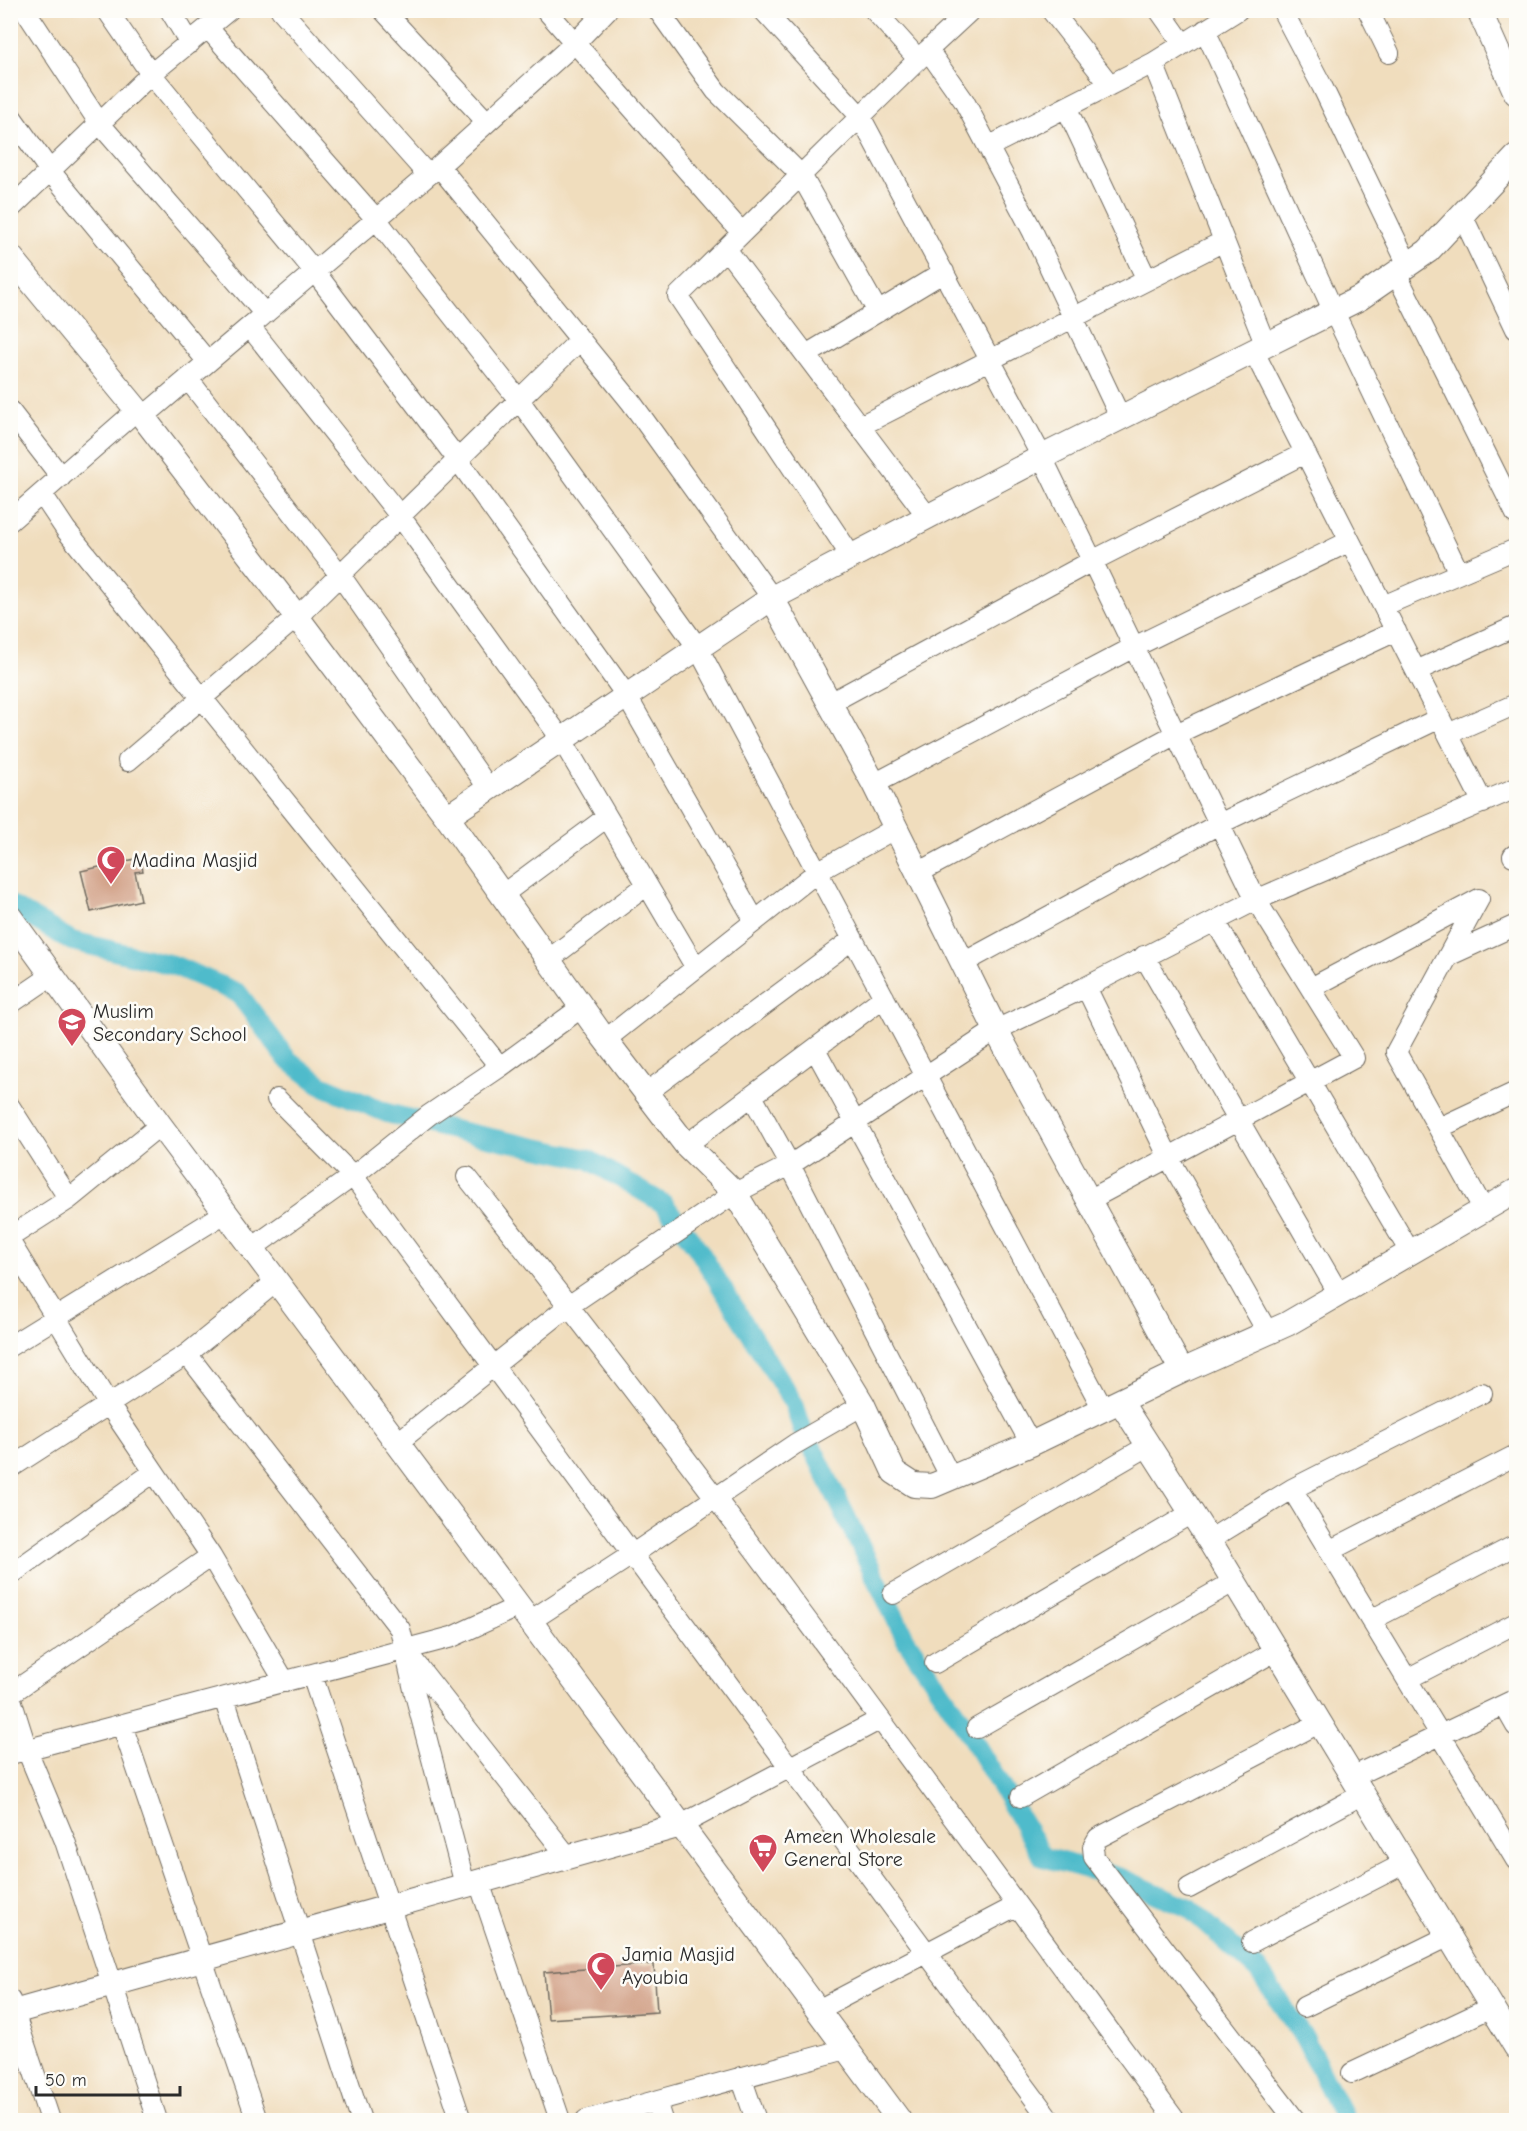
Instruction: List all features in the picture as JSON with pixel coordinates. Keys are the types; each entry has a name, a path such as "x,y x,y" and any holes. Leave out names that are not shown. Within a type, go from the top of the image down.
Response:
{"street":[{"path":"26,10 100,124 257,320 562,740 696,968"},
{"path":"107,10 151,74 315,272 458,460 626,695 755,921"},
{"path":"170,10 190,42"},
{"path":"10,209 151,74 229,10"},
{"path":"281,10 434,170 580,340 631,402 772,598 874,784 996,1030 1182,1371"},
{"path":"383,10 487,122"},
{"path":"546,10 742,233"},
{"path":"10,521 61,477 188,379 434,170 574,43 606,10"},
{"path":"658,10 716,91 801,175 878,312"},
{"path":"763,10 860,116 1042,457 1256,900 1354,1058 1089,1200"},
{"path":"874,10 923,55 964,101 1032,230 1121,419"},
{"path":"851,556 678,296 971,10"},
{"path":"1051,10 1110,85"},
{"path":"1160,10 1183,44"},
{"path":"988,147 1153,63 1238,10"},
{"path":"1281,10 1322,86 1402,269 1516,514"},
{"path":"1368,10 1389,53"},
{"path":"1479,10 1516,93"},
{"path":"208,28 376,219 519,400 698,648 926,1076 1112,1405 1148,1446 1209,1540 1516,2047"},
{"path":"1205,30 1334,312 1459,573"},
{"path":"1153,63 1224,241 1260,349 1305,453 1483,803"},
{"path":"1066,107 1147,280"},
{"path":"10,115 50,171 208,362"},
{"path":"447,817 772,598 1042,457 1360,298 1428,251 1516,157"},
{"path":"1462,215 1516,328"},
{"path":"860,426 1224,241"},
{"path":"726,249 927,517"},
{"path":"10,256 140,414 297,617 447,817 605,1040 686,1145 735,1193 863,1405 894,1472 914,1485 932,1486 1031,1444 1182,1371 1287,1324 1516,1191"},
{"path":"806,355 944,272"},
{"path":"128,761 297,617 580,340"},
{"path":"188,379 340,575 489,789"},
{"path":"10,411 61,477"},
{"path":"830,703 1092,561 1305,453"},
{"path":"42,494 66,530 500,1067"},
{"path":"874,784 1134,647 1350,541"},
{"path":"1383,606 1516,549"},
{"path":"1416,671 1516,626"},
{"path":"918,873 1176,734 1396,631"},
{"path":"963,963 1219,824 1444,726 1516,704"},
{"path":"397,1443 570,1305 735,1193 790,1165 996,1030 1256,900 1516,788"},
{"path":"502,895 607,817"},
{"path":"605,1040 817,872 896,828"},
{"path":"548,960 647,885"},
{"path":"1311,988 1479,899 1396,1052 1484,1210"},
{"path":"1215,921 1410,1252"},
{"path":"16,925 160,1125 899,2121"},
{"path":"1448,956 1516,925"},
{"path":"646,1093 853,939"},
{"path":"1144,956 1339,1294"},
{"path":"10,1004 51,976"},
{"path":"1086,987 1169,1158 1268,1333"},
{"path":"686,1145 884,997"},
{"path":"252,1248 353,1176 429,1115 582,1007"},
{"path":"815,1049 1031,1444"},
{"path":"1439,1128 1516,1092"},
{"path":"752,1096 790,1165 951,1478"},
{"path":"277,1099 353,1176 1050,2121"},
{"path":"10,1107 69,1199"},
{"path":"10,1237 69,1199 160,1125"},
{"path":"467,1177 570,1305 1175,2121"},
{"path":"10,1346 225,1213"},
{"path":"10,1242 109,1405 211,1556 285,1682"},
{"path":"10,1468 187,1354 277,1281"},
{"path":"187,1354 400,1629 415,1694 472,1884 560,2121"},
{"path":"1209,1540 1292,1490 1482,1393"},
{"path":"19,1752 405,1650 524,1613 633,1554 802,1440 863,1405"},
{"path":"893,1594 1148,1446"},
{"path":"1329,1551 1516,1455"},
{"path":"10,1575 154,1472"},
{"path":"1292,1490 1516,1860"},
{"path":"934,1663 1190,1514"},
{"path":"1371,1620 1516,1545"},
{"path":"157,2121 65,1841 19,1752 10,1695 211,1556"},
{"path":"977,1728 1228,1585 1234,1584"},
{"path":"1407,1679 1516,1623"},
{"path":"405,1650 568,1857"},
{"path":"1021,1797 1275,1650"},
{"path":"312,1675 462,2121"},
{"path":"224,1698 361,2121"},
{"path":"1189,1888 1441,1735 1510,1702 1516,1726"},
{"path":"50,2121 12,2008 112,1984 681,1825 879,1720"},
{"path":"1295,2121 1124,1898 1094,1857 1093,1847 1098,1838 1319,1723"},
{"path":"122,1725 257,2121"},
{"path":"1252,1942 1405,1863"},
{"path":"818,2010 1016,1906"},
{"path":"1304,2007 1449,1936"},
{"path":"1352,2073 1492,2007"},
{"path":"586,2121 846,2049"},
{"path":"741,2078 756,2121"},
{"path":"656,2101 662,2121"}],"building":[{"name":"Madina Masjid","path":"140,858 143,871 135,872 141,900 91,912 81,871"},
{"name":"Jamia Masjid Ayoubia","path":"654,1964 657,2012 548,2019 544,1972"}],"waterway":[{"path":"10,905 72,941 173,965 238,993 287,1059 321,1085 387,1113 588,1159 664,1204 698,1249 794,1404 803,1431 906,1640 964,1725 1043,1857 1121,1878 1189,1908 1258,1970 1305,2039 1345,2120"}],"place":[{"name":"Madina Masjid","path":"111,886"},
{"name":"Muslim Secondary School","path":"72,1048"},
{"name":"Ameen Wholesale General Store","path":"763,1874"},
{"name":"Jamia Masjid Ayoubia","path":"601,1992"}]}
